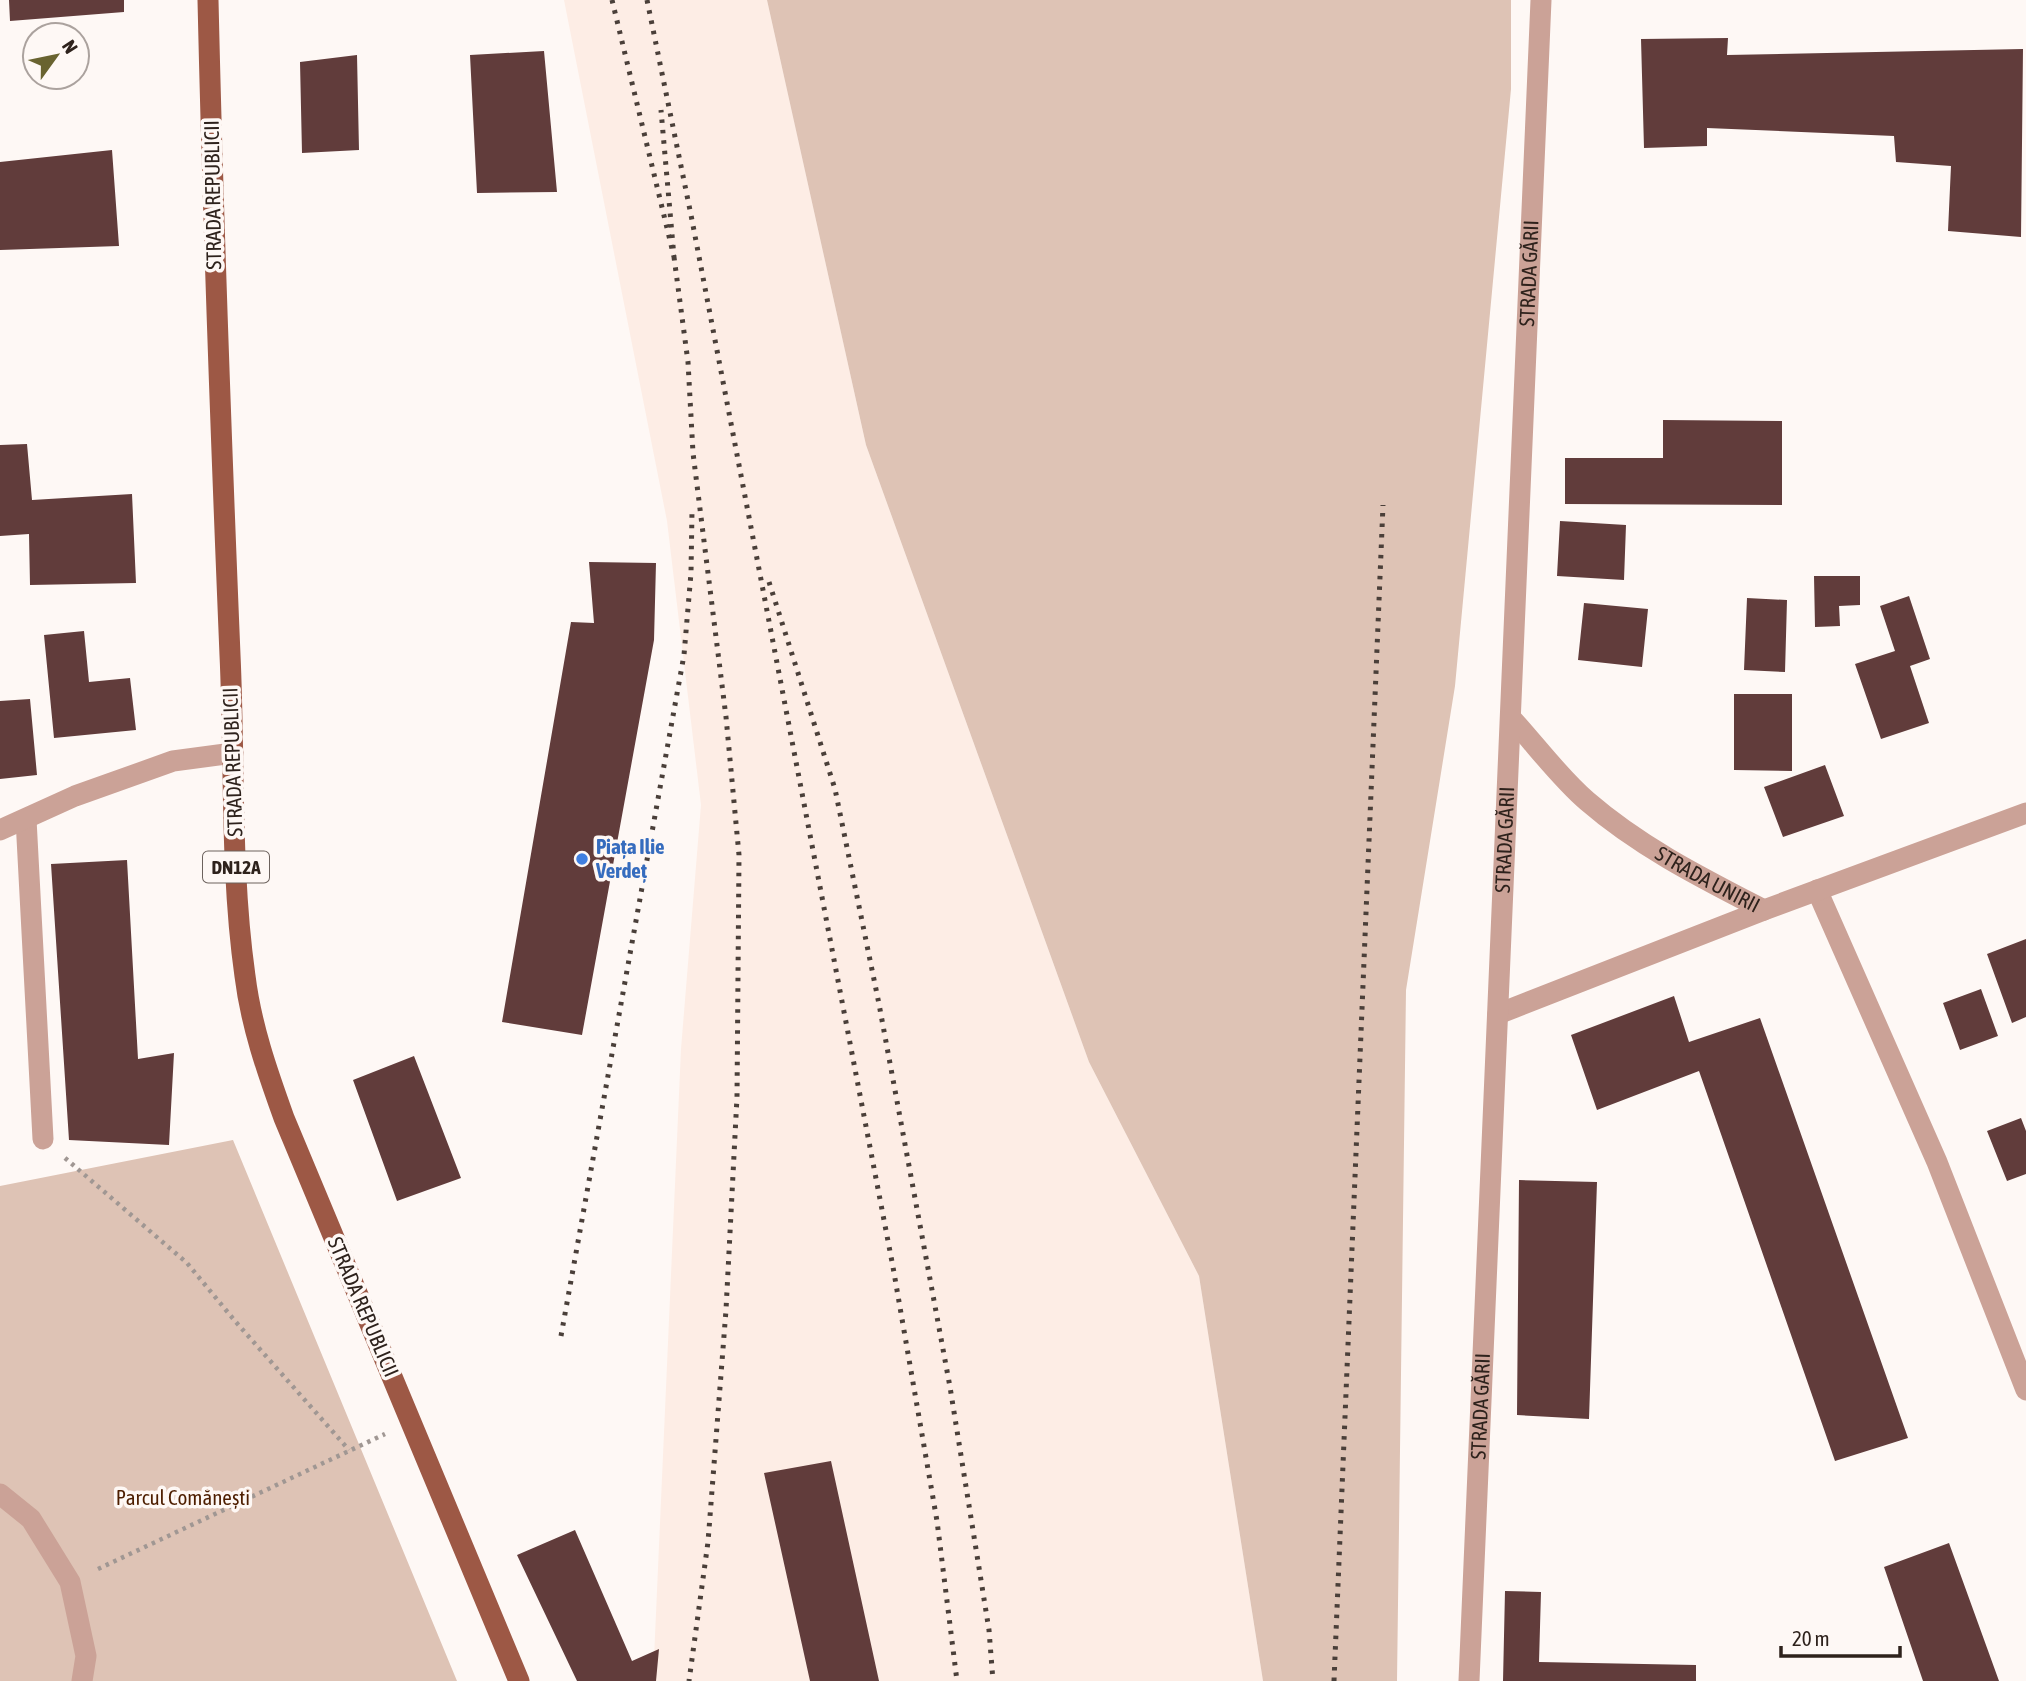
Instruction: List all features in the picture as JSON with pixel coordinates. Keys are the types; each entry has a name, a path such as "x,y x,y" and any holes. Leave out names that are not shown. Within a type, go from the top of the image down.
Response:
{"main road":[{"name":"STRADA REPUBLICII","path":"208,0 214,263 240,931 245,978 254,1026 284,1118 519,1681"}],"street":[{"name":"STRADA GĂRII","path":"1469,1681 1541,0"},
{"name":"STRADA UNIRII","path":"1511,718 1584,799 1628,834 1687,870 1764,910 2026,813"},
{"path":"0,830 75,796 173,761 233,753"},
{"path":"26,819 43,1139"},
{"path":"1817,890 1937,1162 2026,1390"},
{"path":"1498,1014 1764,910"},
{"path":"0,1494 31,1519 70,1582 86,1656 82,1681"}],"path":[{"path":"43,1139 187,1263 234,1321 349,1450"},
{"path":"70,1582 411,1421"}],"shaded area":[{"path":"564,0 767,0 866,445 1089,1062 1199,1276 1263,1681 653,1681 681,1049 701,805 667,521"}],"green space":[{"path":"767,0 1511,0 1511,89 1455,686 1406,990 1397,1681 1263,1681 1199,1276 1089,1062 866,445"},
{"name":"Parcul Comănești","path":"233,1140 457,1681 0,1681 0,1186"}],"building":[{"path":"9,0 124,0 124,12 10,21"},
{"path":"1728,38 1727,55 2023,49 2021,237 1948,231 1951,166 1896,162 1894,136 1707,128 1707,146 1644,148 1641,39"},
{"path":"544,51 557,192 477,193 470,55"},
{"path":"357,55 359,150 302,153 300,62"},
{"path":"112,150 119,246 0,250 0,162"},
{"path":"1663,420 1782,421 1782,505 1565,504 1565,458 1663,458"},
{"path":"27,444 32,500 132,494 136,583 30,585 29,534 0,536 0,445"},
{"path":"1560,521 1626,525 1624,580 1557,576"},
{"path":"589,562 656,563 654,640 582,1035 502,1022 571,622 594,623"},
{"path":"1814,576 1860,576 1860,605 1839,606 1840,626 1815,627"},
{"path":"1909,596 1930,659 1910,666 1929,723 1881,739 1855,664 1895,651 1880,606"},
{"path":"1747,598 1787,600 1785,672 1744,670"},
{"path":"1584,603 1648,609 1642,667 1578,660"},
{"path":"84,631 89,682 130,678 136,730 54,738 44,635"},
{"path":"1734,694 1792,694 1792,771 1734,770"},
{"path":"30,699 37,775 0,779 0,701"},
{"path":"1825,765 1844,816 1783,837 1764,787"},
{"path":"127,860 138,1059 174,1053 169,1145 69,1140 51,864"},
{"path":"2026,939 2026,1017 2012,1023 1987,954"},
{"path":"1981,989 1998,1036 1960,1050 1943,1003"},
{"path":"1674,996 1689,1042 1760,1018 1908,1438 1835,1461 1699,1071 1597,1110 1571,1035"},
{"path":"414,1056 461,1178 397,1201 353,1080"},
{"path":"2021,1118 2026,1131 2026,1174 2007,1181 1987,1131"},
{"path":"1519,1180 1597,1182 1589,1419 1517,1415"},
{"path":"831,1461 879,1681 810,1681 764,1473"},
{"path":"575,1530 632,1661 659,1649 656,1681 577,1681 517,1555"},
{"path":"1949,1543 1999,1681 1923,1681 1884,1567"},
{"path":"1505,1591 1541,1592 1539,1662 1696,1665 1696,1681 1503,1681"}],"railway":[{"path":"612,0 674,257 661,110"},
{"path":"647,0 691,215 893,1267 937,1521 957,1681"},
{"path":"674,257 688,362 693,453 726,717 739,855 737,1097 726,1310 708,1542 689,1681"},
{"path":"1334,1681 1383,505"},
{"path":"561,1336 684,655 691,573 692,511"},
{"path":"769,582 835,789 879,1004 950,1387 989,1630 993,1681"}],"place":[{"name":"Piața Ilie Verdeț","path":"582,859"}]}
